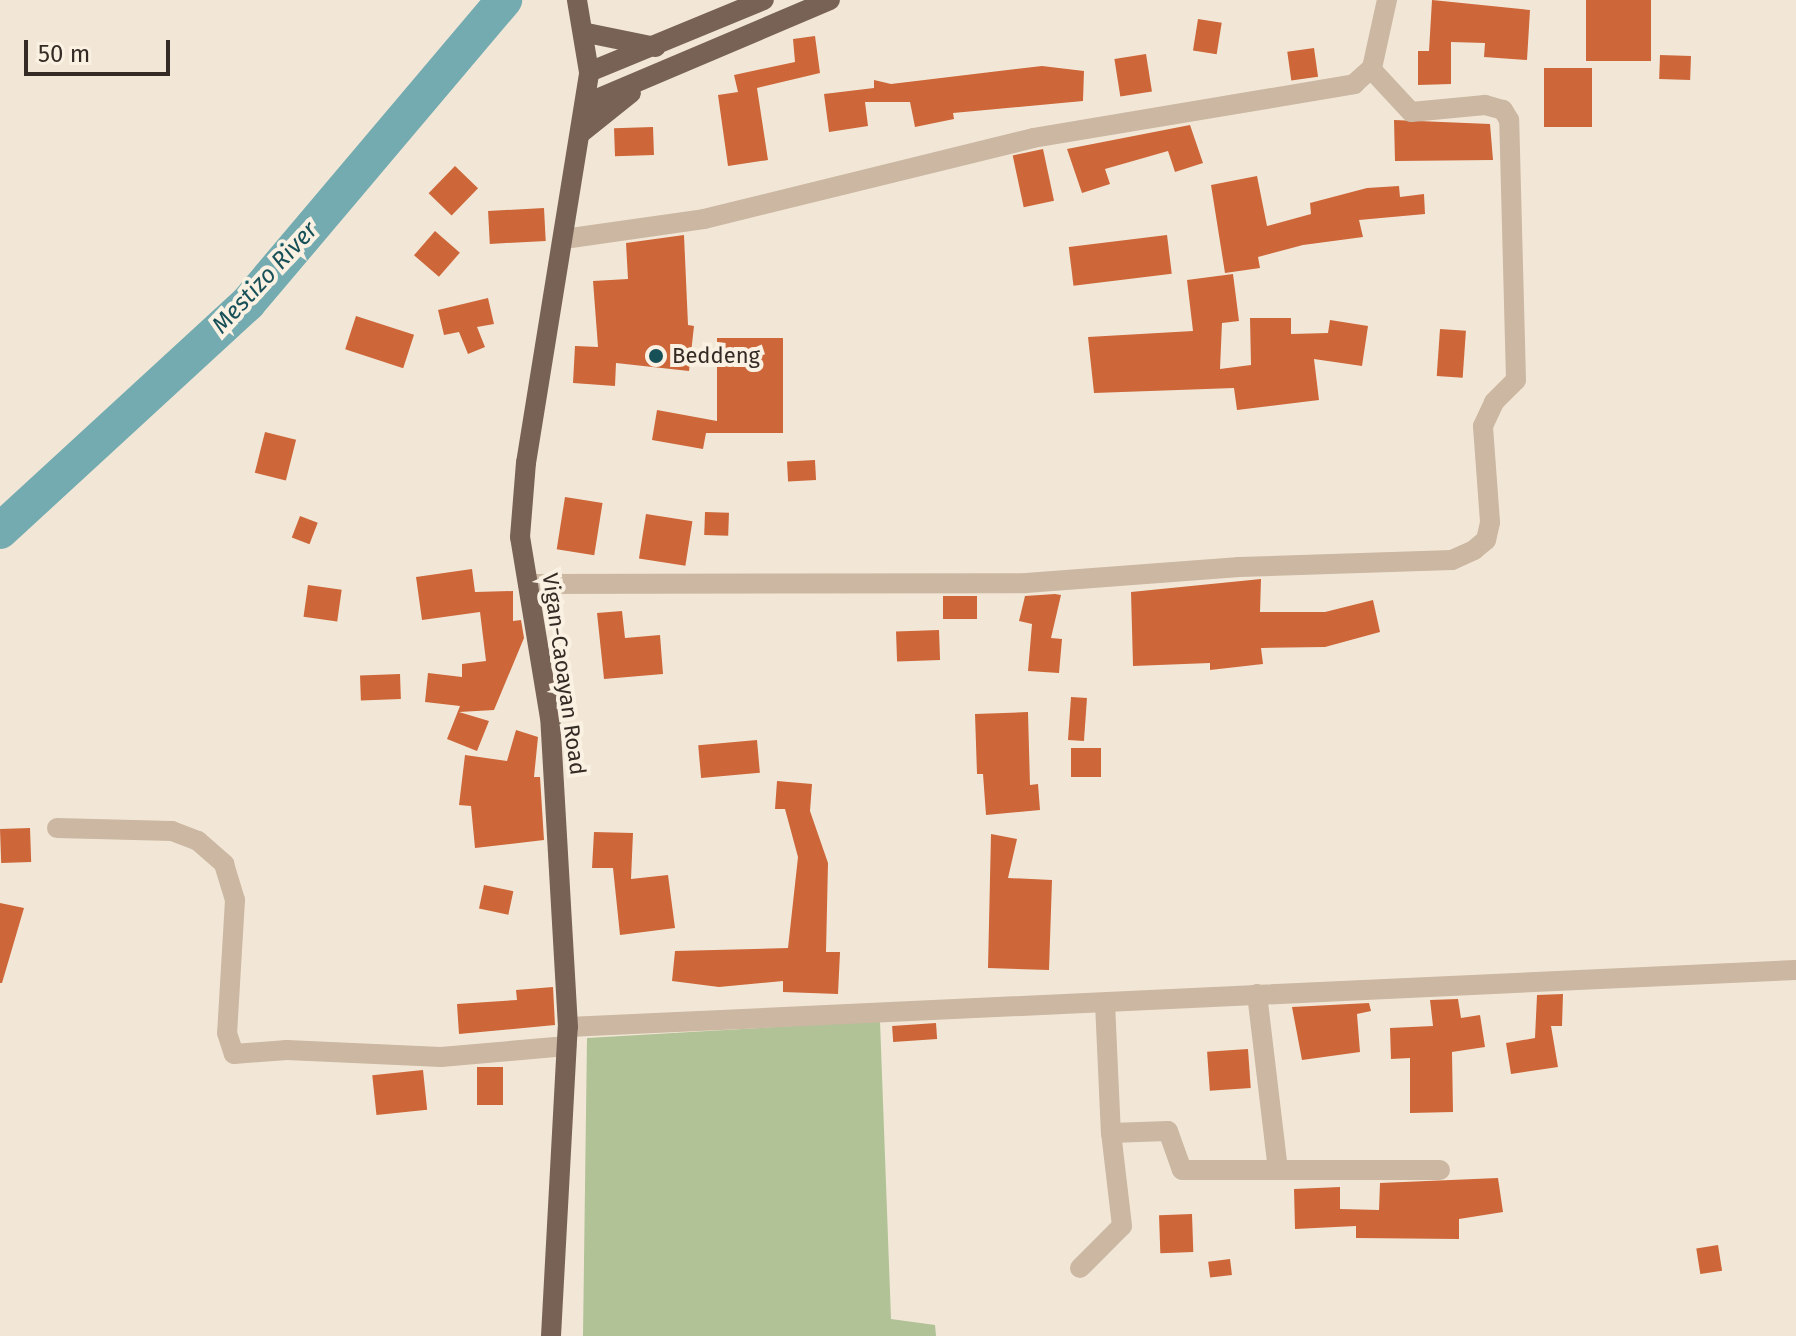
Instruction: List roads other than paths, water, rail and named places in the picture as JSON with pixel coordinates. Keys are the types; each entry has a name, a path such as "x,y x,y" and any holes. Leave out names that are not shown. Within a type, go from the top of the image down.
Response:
{"main road":[{"name":"Vigan-Caoayan Road","path":"551,1336 567,1037 550,718 520,537 522,497 589,72 586,28 577,0"},
{"path":"589,72 764,0"},
{"path":"585,104 830,0"},
{"path":"586,28 656,47"},
{"path":"581,133 653,75"}],"street":[{"path":"564,239 704,219 1033,138 1341,88 1371,69 1387,0"},
{"path":"528,584 1026,583 1239,567 1452,560 1474,550 1486,540 1490,522 1483,426 1494,402 1516,380 1509,120 1503,110 1485,105 1411,112 1371,69"},
{"path":"57,828 172,831 198,841 224,864 235,900 227,1033 234,1054 287,1050 441,1057 567,1037 1257,994 1796,970"},
{"path":"1257,994 1278,1169"},
{"path":"1080,1268 1123,1219 1111,1133 1105,1003"},
{"path":"1111,1133 1168,1131 1179,1168 1187,1172 1440,1170"}],"waterway":[{"name":"Mestizo River","path":"0,531 248,303 504,0"}],"place":[{"name":"Beddeng","path":"656,356"}]}
